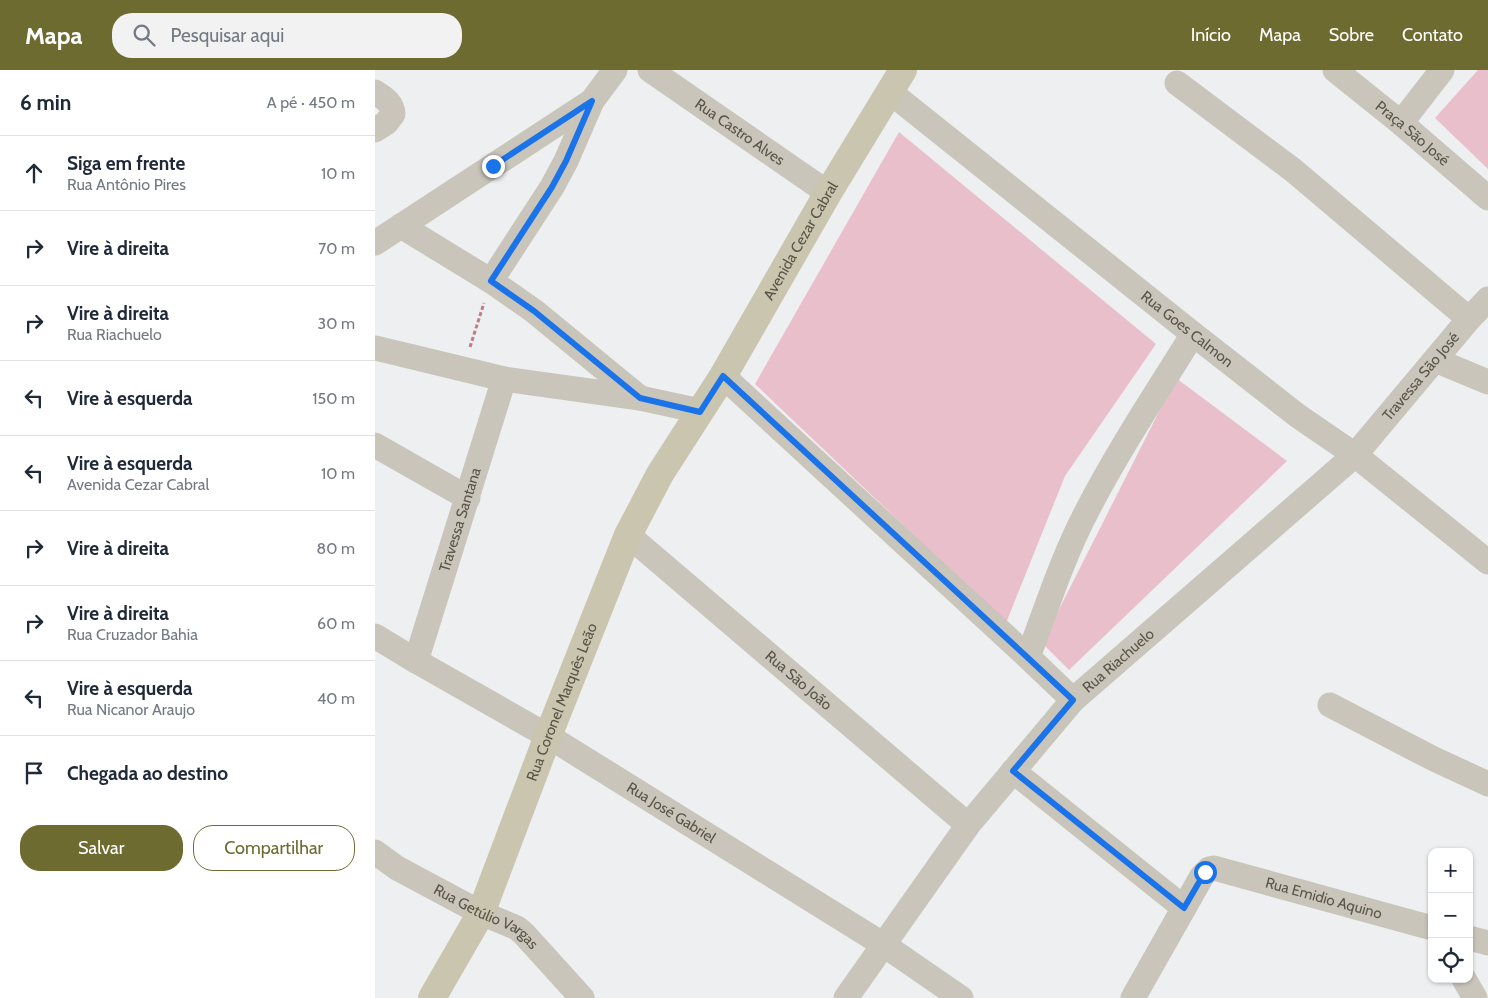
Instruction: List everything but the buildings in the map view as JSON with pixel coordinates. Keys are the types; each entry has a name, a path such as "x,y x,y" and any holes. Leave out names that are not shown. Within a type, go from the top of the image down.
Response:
{"main road":[{"name":"Avenida Cezar Cabral","path":"700,412 723,376 828,193 897,81"},
{"name":"Rua Coronel Marquês Leão","path":"432,998 481,913 548,736 628,535 660,474 700,412"}],"street":[{"path":"491,281 552,187 566,161 592,101 615,70"},
{"name":"Rua Castro Alves","path":"650,70 828,193"},
{"name":"Praça São José","path":"1335,70 1488,198"},
{"path":"1401,124 1442,70"},
{"name":"Rua Goes Calmon","path":"897,81 1193,334 1298,416 1355,455 1488,562"},
{"path":"1177,83 1293,170 1469,319"},
{"path":"375,130 386,123 393,114 391,105 381,96"},
{"path":"375,243 592,101"},
{"path":"401,226 491,281 534,311 640,398"},
{"name":"Travessa São José","path":"1355,455 1488,299"},
{"path":"1027,657 1087,510 1126,442 1193,334"},
{"path":"375,348 503,379 640,398 700,412"},
{"path":"1435,360 1488,382"},
{"path":"723,376 1073,700"},
{"name":"Travessa Santana","path":"416,661 503,379"},
{"path":"375,444 467,498"},
{"name":"Rua Riachuelo","path":"847,998 967,826 1073,700 1355,455"},
{"name":"Rua São João","path":"628,535 967,826"},
{"name":"Rua José Gabriel","path":"375,636 548,736 884,945 961,998"},
{"path":"1330,705 1488,784"},
{"path":"1013,771 1184,908 1133,998"},
{"name":"Rua Getúlio Vargas","path":"375,852 397,868 481,913 517,928 582,998"},
{"name":"Rua Emidio Aquino","path":"1184,908 1205,872 1214,868 1428,927"},
{"path":"1473,939 1488,944"},
{"path":"1466,983 1475,998"}],"path":[{"path":"463,369 491,281"}],"shaded area":[{"path":"1478,70 1488,70 1488,169 1435,118"},
{"path":"899,132 1156,344 1065,476 1006,623 755,384"},
{"path":"1176,378 1287,461 1069,670 1042,643"}],"route":[{"path":"493,166 592,101 566,161 552,187 491,281 534,311 640,398 700,412 723,376 1073,700 1013,771 1184,908 1205,872"}]}
